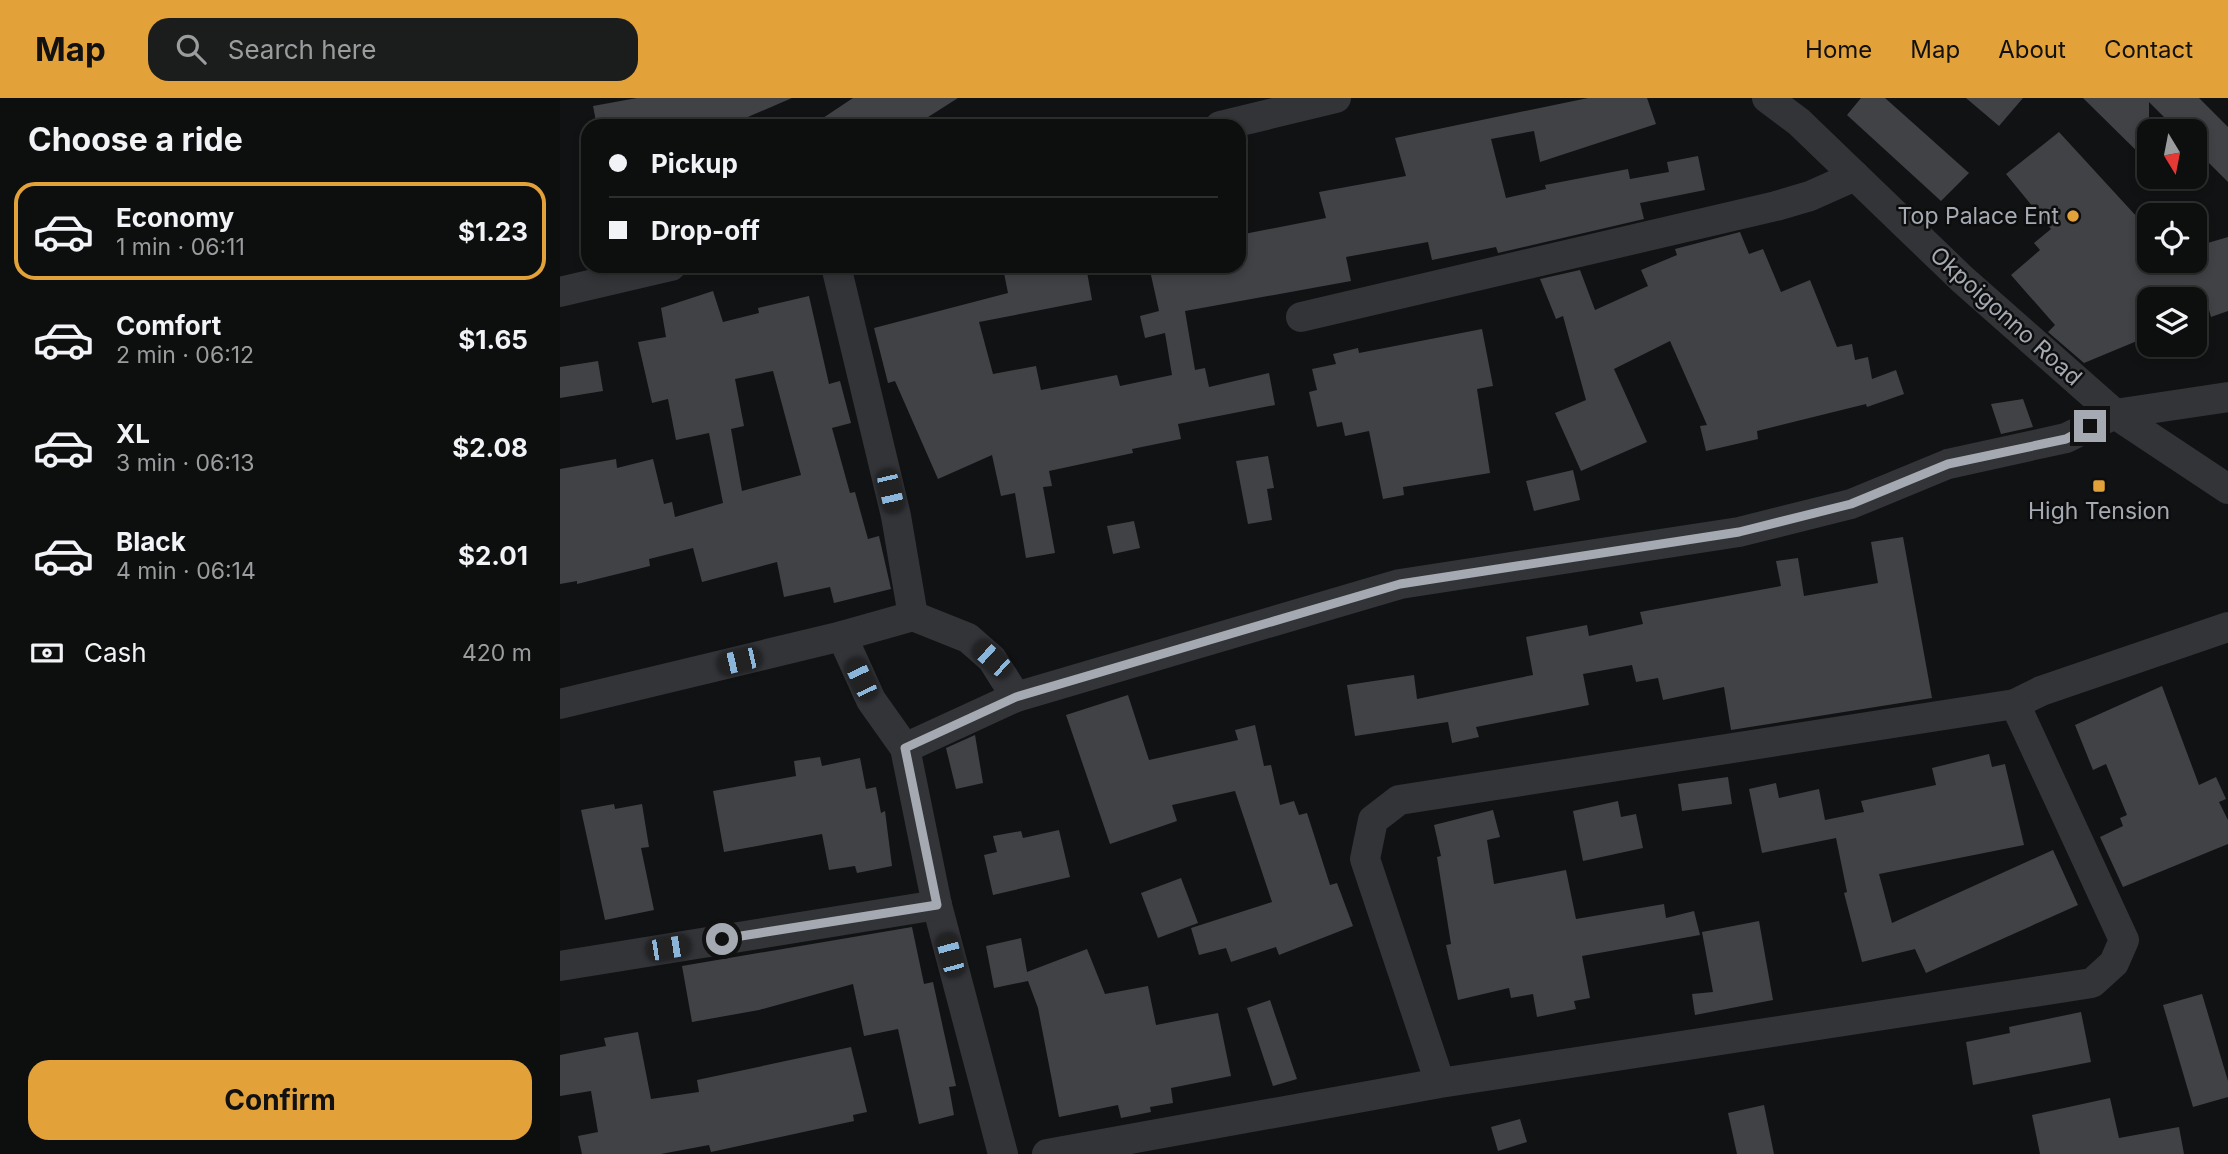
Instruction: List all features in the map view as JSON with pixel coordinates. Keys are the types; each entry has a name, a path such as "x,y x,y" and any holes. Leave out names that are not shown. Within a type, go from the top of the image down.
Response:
{"street":[{"path":"1246,120 1336,98"},
{"name":"Okpoigonno Road","path":"1767,98 1799,122 1962,279 2115,414 2228,489"},
{"path":"1301,317 1776,206 1810,196 1855,176"},
{"path":"560,292 641,273"},
{"path":"838,273 896,516 913,616"},
{"path":"905,748 1016,697 1400,584 1739,532 1851,504 1948,464 2066,439 2115,414 2228,397"},
{"path":"560,704 842,636 913,616 968,638 992,659 1016,697"},
{"path":"1440,1083 1365,859 1373,820 1399,800 2015,704 2041,691 2228,627"},
{"path":"842,636 871,700 905,748 937,905 1003,1154"},
{"path":"1046,1154 1440,1083 2092,983 2114,962 2124,940 2015,704"},
{"path":"560,965 937,905"}],"building":[{"path":"637,98 792,98 743,119 596,119 593,106"},
{"path":"853,98 958,98 925,119 822,119"},
{"path":"1588,98 1647,98 1656,124 1540,162 1534,131 1491,139 1506,198 1546,189 1545,185 1628,169 1630,179 1669,172 1667,162 1698,156 1705,190 1640,203 1644,219 1498,253 1496,247 1432,260 1428,242 1346,257 1351,281 1185,311 1195,370 1205,368 1209,387 1269,373 1275,405 1178,424 1181,439 1132,449 1133,453 1049,471 1052,486 1043,487 1055,553 1026,558 1015,493 1001,496 992,455 938,479 895,381 888,383 874,328 1008,293 1004,273 1087,273 1092,300 979,322 993,374 1036,366 1041,390 1117,375 1120,386 1172,375 1165,333 1145,338 1140,316 1159,311 1151,273 1246,273 1246,234 1326,218 1319,192 1406,176 1395,138"},
{"path":"1861,98 1885,98 1969,173 1941,201 1847,115"},
{"path":"1966,98 2023,98 1999,126"},
{"path":"2083,98 2199,98 2228,127 2228,182 2207,161 2207,119 2166,119 2149,102 2149,119 2137,119 2137,151"},
{"path":"2059,132 2137,217 2137,273 2207,273 2207,243 2228,237 2228,311 2211,317 2207,303 2207,287 2137,287 2137,341 2084,363 2048,332 2055,325 2011,275 2040,250 2034,243 2051,229 2006,174"},
{"path":"1740,232 1749,254 1763,249 1781,292 1810,280 1837,347 1852,344 1855,360 1868,357 1872,379 1896,370 1904,394 1867,407 1866,404 1757,431 1758,439 1706,451 1700,426 1707,425 1670,341 1614,369 1647,442 1581,471 1555,413 1586,400 1563,316 1556,319 1540,279 1580,270 1595,310 1648,286 1641,270 1677,255 1675,249"},
{"path":"713,291 723,322 759,313 758,308 809,296 829,384 840,381 851,423 832,428 850,493 855,492 868,539 879,536 891,589 834,603 830,587 784,597 777,562 702,582 693,548 649,559 650,566 577,584 577,581 560,584 560,469 616,459 617,468 653,459 664,504 672,502 675,517 723,503 709,433 676,440 668,399 652,403 638,342 666,337 661,308","holes":["773,371 801,475 742,491 731,429 744,426 735,379"]},
{"path":"1482,329 1493,386 1477,389 1490,473 1403,487 1404,495 1383,499 1369,431 1345,436 1342,422 1317,427 1309,392 1317,390 1312,369 1336,364 1333,354 1358,348 1359,353"},
{"path":"598,361 603,391 560,398 560,367"},
{"path":"2023,399 2033,427 2001,434 1991,404"},
{"path":"1268,456 1274,488 1267,489 1272,520 1248,524 1236,461"},
{"path":"1573,470 1580,500 1534,511 1526,481"},
{"path":"1134,521 1140,548 1113,554 1107,526"},
{"path":"1903,537 1932,698 1731,730 1724,687 1663,700 1658,678 1636,682 1632,665 1583,674 1589,705 1476,727 1479,737 1452,743 1448,722 1355,736 1347,685 1414,675 1417,699 1533,675 1526,637 1587,625 1589,636 1643,624 1640,612 1781,586 1776,561 1798,558 1804,596 1878,583 1871,542"},
{"path":"2162,686 2199,785 2216,777 2226,799 2219,802 2228,820 2228,844 2123,887 2100,837 2123,826 2120,818 2127,815 2106,764 2093,770 2075,725"},
{"path":"1128,695 1149,760 1238,740 1235,730 1255,725 1264,766 1271,765 1280,805 1294,801 1299,815 1307,813 1330,885 1337,883 1353,926 1279,955 1276,947 1231,962 1226,948 1199,955 1191,928 1272,902 1235,791 1172,805 1177,821 1110,844 1066,715"},
{"path":"975,735 983,783 956,789 946,748"},
{"path":"1989,754 1992,767 2005,764 2024,845 1879,874 1892,923 2053,850 2078,905 1926,973 1915,949 1862,962 1844,893 1847,892 1836,838 1762,853 1749,789 1776,783 1779,798 1819,789 1825,820 1864,812 1861,801 1936,785 1932,768"},
{"path":"820,757 822,766 860,758 866,789 876,787 881,813 885,811 892,866 857,873 855,866 829,870 822,834 724,852 713,791 796,776 794,761"},
{"path":"1728,777 1732,804 1682,811 1678,784"},
{"path":"1618,801 1621,817 1636,814 1643,848 1583,861 1573,811"},
{"path":"614,804 615,809 642,804 649,847 641,848 654,910 605,920 581,810"},
{"path":"1493,810 1500,837 1487,840 1494,884 1566,870 1576,919 1664,904 1666,918 1694,911 1700,935 1582,956 1590,998 1574,1001 1576,1009 1537,1017 1533,994 1511,998 1509,988 1458,1000 1446,945 1451,944 1437,857 1441,856 1434,825"},
{"path":"1059,830 1070,877 993,895 984,855 997,852 993,836 1021,831 1023,838"},
{"path":"1181,878 1198,923 1158,938 1141,893"},
{"path":"1759,921 1773,1000 1695,1015 1692,994 1713,992 1702,932"},
{"path":"912,927 924,984 933,982 956,1086 949,1087 954,1115 919,1124 898,1029 864,1036 853,984 759,1010 692,1022 682,966"},
{"path":"1021,938 1027,972 1087,949 1105,994 1148,986 1156,1025 1218,1013 1231,1076 1171,1088 1173,1103 1150,1107 1151,1112 1121,1118 1118,1105 1059,1117 1038,1008 1028,981 994,988 986,946"},
{"path":"2202,994 2228,1081 2228,1097 2193,1107 2163,1005"},
{"path":"1270,1000 1297,1079 1273,1086 1247,1008"},
{"path":"2081,1012 2091,1062 1973,1085 1966,1042 2010,1033 2009,1027"},
{"path":"638,1032 651,1099 699,1092 697,1080 851,1047 867,1112 853,1115 854,1121 711,1152 709,1145 661,1154 582,1154 578,1136 598,1132 591,1091 560,1096 560,1055 606,1046 604,1038"},
{"path":"2110,1098 2119,1138 2179,1127 2184,1154 2040,1154 2032,1115"},
{"path":"1764,1105 1774,1154 1737,1154 1728,1113"},
{"path":"1520,1119 1527,1142 1498,1151 1491,1127"}],"place":[{"name":"Top Palace Ent","path":"2073,216"},
{"name":"High Tension","path":"2099,486"}],"route":[{"path":"722,939 937,905 905,748 1016,697 1400,584 1739,532 1851,504 1948,464 2015,452 2066,439 2090,426"}]}
